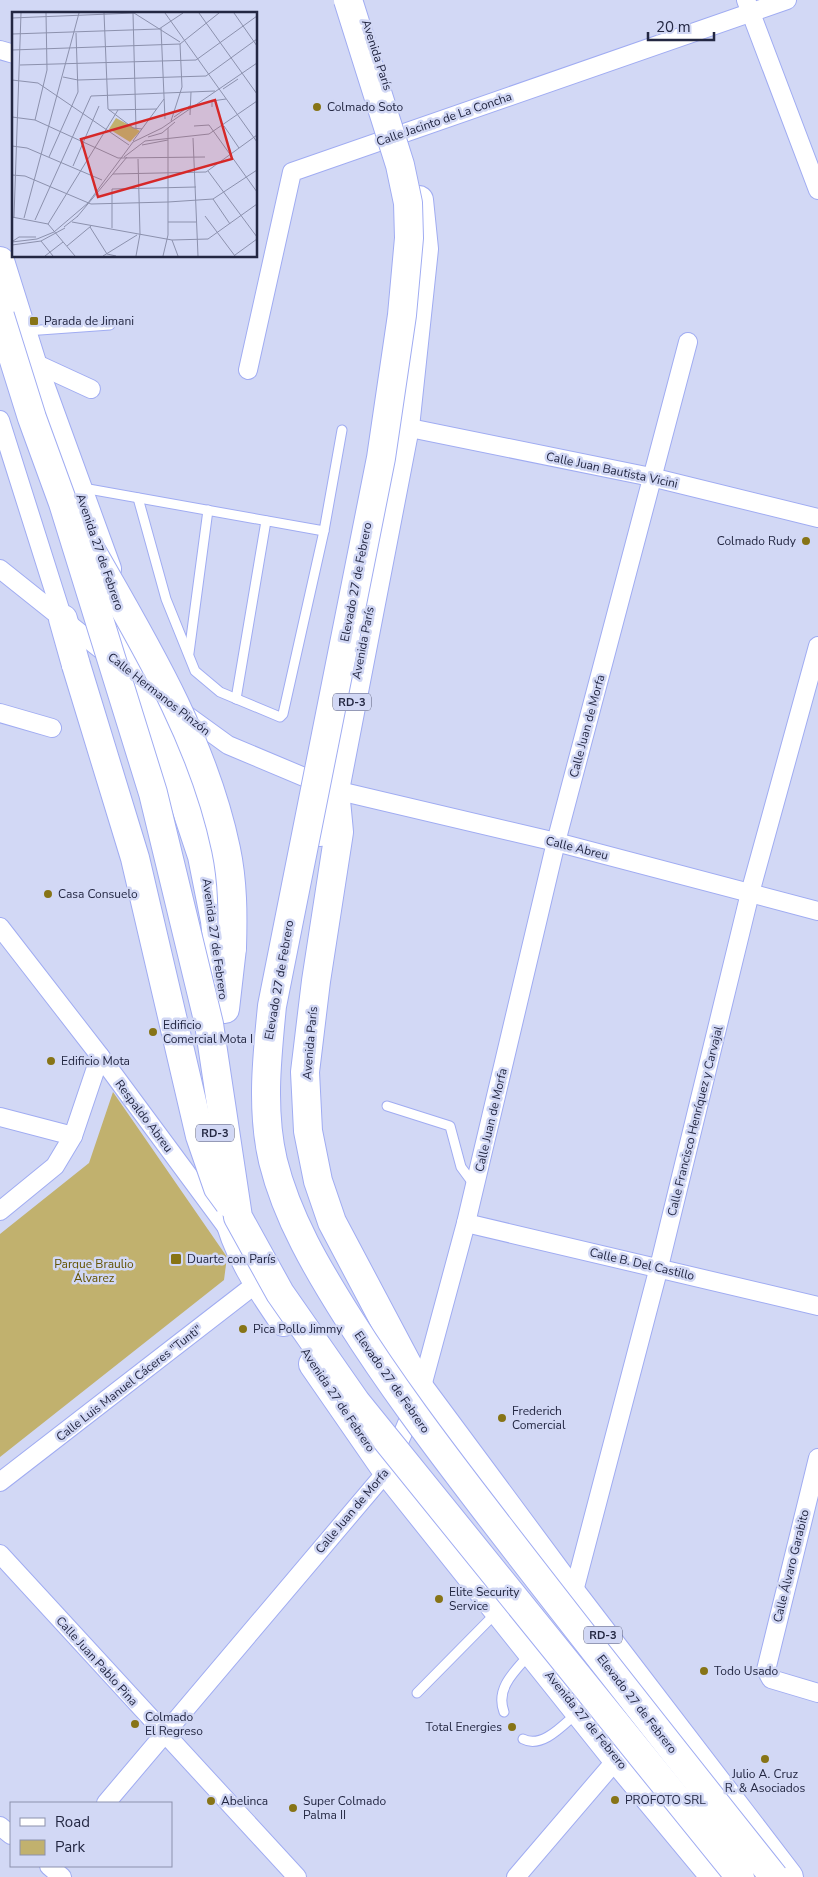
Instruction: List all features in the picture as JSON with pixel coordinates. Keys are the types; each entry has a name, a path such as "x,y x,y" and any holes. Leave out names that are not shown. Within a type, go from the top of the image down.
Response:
{"main road":[{"name":"Elevado 27 de Febrero","path":"348,0 400,165 408,203 409,238 402,314 380,458 272,1006 266,1064 267,1122 273,1160 284,1196 303,1239 326,1282 369,1351 438,1448 564,1613 774,1877"},
{"name":"Avenida París","path":"360,0 418,187 424,249 405,427 335,790 339,832 316,981 305,1072 308,1130 318,1181 332,1222 421,1390"},
{"name":"Avenida 27 de Febrero","path":"0,261 8,334 32,363 71,495 145,684 202,856 214,921 225,1009 216,1061 215,1132 219,1172 235,1226 257,1283 387,1471 579,1712 715,1877"},
{"name":"RD-3","path":"8,334 32,418 71,495 153,794 209,1024 235,1226 356,1402 740,1877"},
{"path":"71,495 167,688 211,794 227,851 233,904 232,948 225,1009"},
{"path":"63,619 135,858 200,1136 218,1188 235,1226"},
{"path":"335,790 320,832 286,999 279,1108 284,1151 309,1232 332,1273 396,1362 438,1448"},
{"name":"RD-3","path":"421,1390 573,1595 789,1877"}],"street":[{"name":"Calle Jacinto de La Concha","path":"248,370 292,172 748,7 787,0"},
{"path":"748,7 818,190"},
{"name":"Calle Juan de Morfa","path":"107,1802 163,1733 387,1471 421,1390 466,1223 556,842 688,342"},
{"path":"32,363 91,389"},
{"path":"0,420 63,619"},
{"name":"Calle Juan Bautista Vicini","path":"405,427 652,477 818,518"},
{"name":"Calle Hermanos Pinzón","path":"0,569 145,684 228,745 335,790"},
{"name":"Calle Francisco Henríquez y Carvajal","path":"573,1595 658,1267 750,893 818,646"},
{"path":"0,713 52,728"},
{"name":"Calle Abreu","path":"335,790 556,842 818,911"},
{"name":"Respaldo Abreu","path":"0,927 235,1226"},
{"path":"0,1210 55,1166 73,1136 100,1056"},
{"path":"0,1117 73,1136"},
{"name":"Calle B. Del Castillo","path":"466,1223 818,1306"},
{"name":"Calle Luis Manuel Cáceres \"Tunti\"","path":"0,1482 257,1283"},
{"name":"Calle Álvaro Garabito","path":"818,1458 767,1674 771,1679 818,1693"},
{"name":"Calle Juan Pablo Pina","path":"0,1554 297,1877"},
{"path":"516,1877 617,1759"},
{"path":"0,1826 10,1834"}],"lane":[{"path":"8,334 110,325"},
{"path":"138,498 166,599 195,671 202,679 220,692 272,716 280,717 283,714 324,531 342,430"},
{"path":"71,495 138,498 324,531"},
{"path":"188,656 208,510"},
{"path":"236,699 266,521"},
{"path":"387,1106 450,1126 461,1167 475,1186"},
{"path":"417,1693 498,1611"},
{"path":"504,1712 500,1702 505,1683 531,1652"},
{"path":"523,1739 529,1742 544,1740 579,1712"}],"green space":[{"name":"Parque Braulio Álvarez","path":"113,1092 227,1257 224,1280 0,1457 0,1234 89,1163"}],"place":[{"name":"Colmado Soto","path":"317,107"},
{"name":"Parada de Jimani","path":"34,321"},
{"name":"Colmado Rudy","path":"806,541"},
{"name":"Casa Consuelo","path":"48,894"},
{"name":"Edificio Comercial Mota I","path":"153,1032"},
{"name":"Edificio Mota","path":"51,1061"},
{"name":"Duarte con París","path":"176,1259"},
{"name":"Pica Pollo Jimmy","path":"243,1329"},
{"name":"Frederich Comercial","path":"502,1418"},
{"name":"Elite Security Service","path":"439,1599"},
{"name":"Todo Usado","path":"704,1671"},
{"name":"Colmado El Regreso","path":"135,1724"},
{"name":"Total Energies","path":"512,1727"},
{"name":"Julio A. Cruz R. & Asociados","path":"765,1759"},
{"name":"PROFOTO SRL","path":"615,1800"},
{"name":"Abelinca","path":"211,1801"},
{"name":"Super Colmado Palma II","path":"293,1808"}]}
